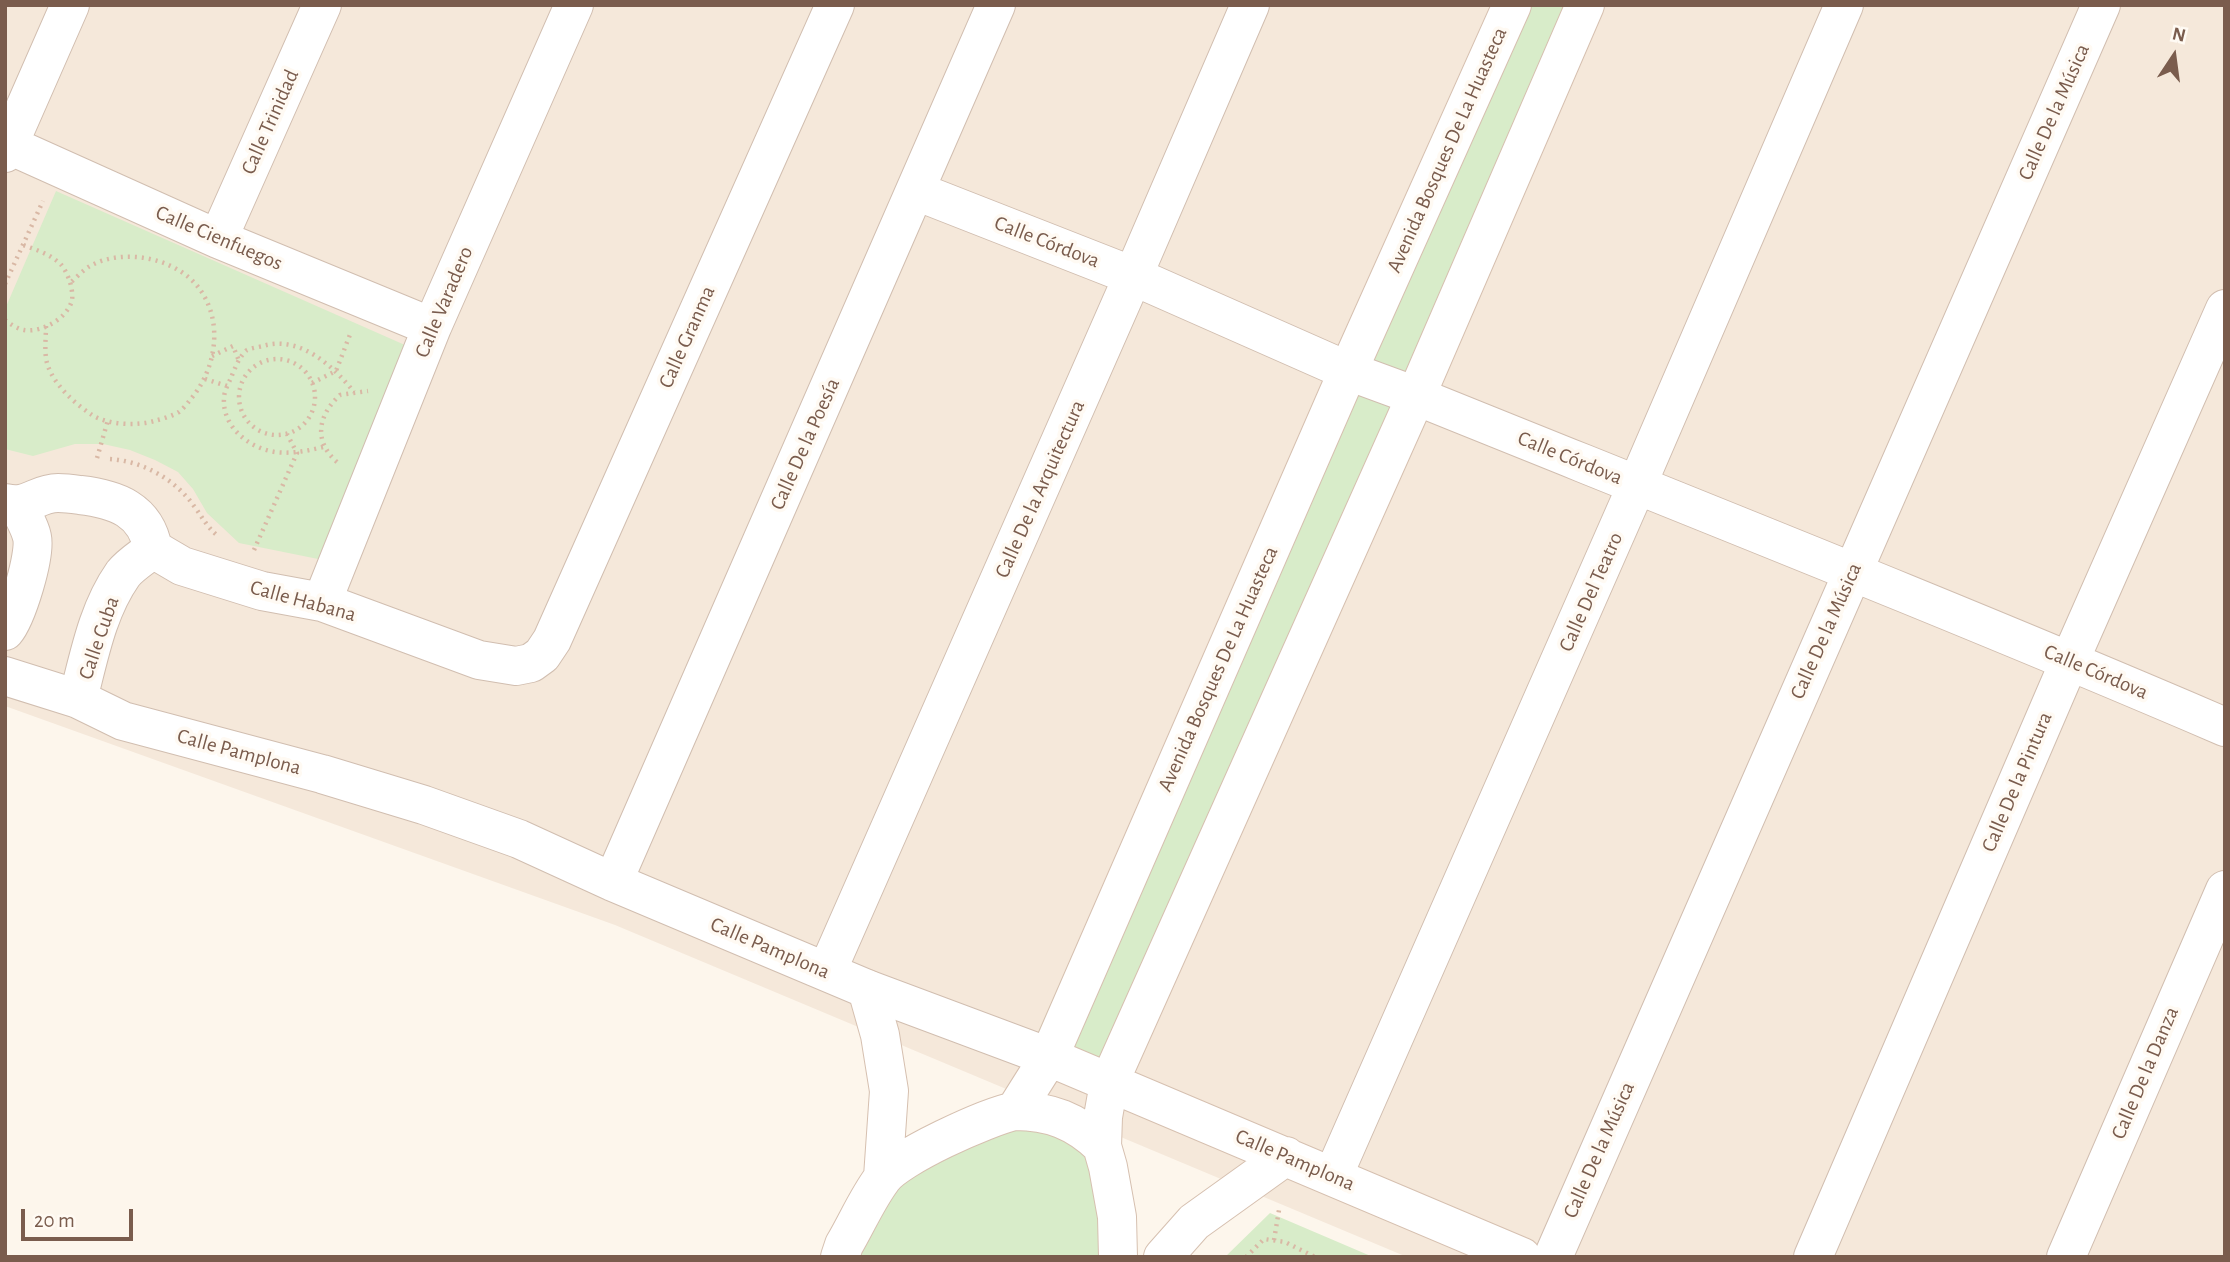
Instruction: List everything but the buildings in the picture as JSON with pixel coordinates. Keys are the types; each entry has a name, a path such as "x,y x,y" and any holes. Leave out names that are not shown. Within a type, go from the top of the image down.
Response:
{"street":[{"path":"7,149 70,5"},
{"name":"Calle Trinidad","path":"218,239 322,5"},
{"name":"Calle Varadero","path":"322,603 432,327 574,5"},
{"name":"Calle Granma","path":"531,663 542,655 552,640 835,5"},
{"name":"Calle De la Poesía","path":"612,882 996,5"},
{"name":"Calle De la Arquitectura","path":"827,971 1250,5"},
{"name":"Avenida Bosques De La Huasteca","path":"1015,1111 1049,1058 1348,371 1512,5"},
{"path":"1118,1257 1117,1217 1102,1146 1103,1117 1109,1083 1416,396 1585,5"},
{"name":"Calle Del Teatro","path":"1334,1176 1844,5"},
{"name":"Calle De la Música","path":"1553,1257 2101,5"},
{"name":"Calle Cienfuegos","path":"7,149 432,327"},
{"name":"Calle Córdova","path":"916,191 1133,276 1348,371 1852,571 2225,727"},
{"name":"Calle De la Pintura","path":"1813,1257 2070,660 2225,309"},
{"path":"5,631 11,624 28,573 33,538 12,505 57,493 101,498 128,509 145,525 153,550"},
{"name":"Calle Habana","path":"153,550 182,566 262,591 322,603 480,660 516,666 531,663"},
{"name":"Calle Cuba","path":"78,699 104,609 124,573 153,550"},
{"name":"Calle Pamplona","path":"5,676 78,699 123,721 322,774 424,805 519,839 612,882 867,989 1049,1058 1521,1257"},
{"name":"Calle De la Danza","path":"2066,1257 2225,890"},
{"path":"840,1257 883,1177 889,1091 880,1035 867,989"},
{"path":"883,1177 917,1153 986,1120 1015,1111 1038,1112 1060,1118 1088,1133 1102,1146"},
{"path":"1163,1257 1194,1222 1286,1156"}],"path":[{"path":"5,284 46,195"},
{"path":"5,320 24,330 46,326 65,313 72,300 70,283 59,262 23,244"},
{"path":"46,326 48,364 58,385 94,416 144,424 180,411 202,386 212,356 215,331 201,291 176,269 142,256 124,256 89,266 70,283"},
{"path":"312,383 337,371 353,326"},
{"path":"323,447 297,453 273,452 254,446 239,435 228,420 223,399 239,362 247,351 268,344 289,344 308,351 337,371 354,392"},
{"path":"212,356 233,346 239,362"},
{"path":"270,359 295,364 305,372 312,383 314,408 299,428 287,434 263,433 243,417 239,405 242,381 258,363 270,359"},
{"path":"232,375 242,381"},
{"path":"205,379 227,386"},
{"path":"339,464 323,447 321,433 325,412 340,395 367,391 379,394"},
{"path":"97,458 108,420"},
{"path":"287,434 297,453"},
{"path":"251,558 297,453"},
{"path":"86,462 97,458 114,459 156,472 193,504 206,526 225,541"},
{"path":"1246,1257 1264,1239 1285,1242 1315,1257"}],"shaded area":[{"path":"5,5 2225,5 2225,1257 1407,1257 615,925 5,706"}],"green space":[{"path":"1492,5 1603,5 1112,1076 1032,1046"},
{"path":"56,191 414,349 328,561 239,543 207,513 193,489 178,472 130,450 103,444 75,444 33,456 5,449 5,309"},
{"path":"1001,1115 1082,1130 1102,1228 1102,1257 846,1257 914,1156"},
{"path":"1270,1213 1373,1257 1225,1257"}]}
